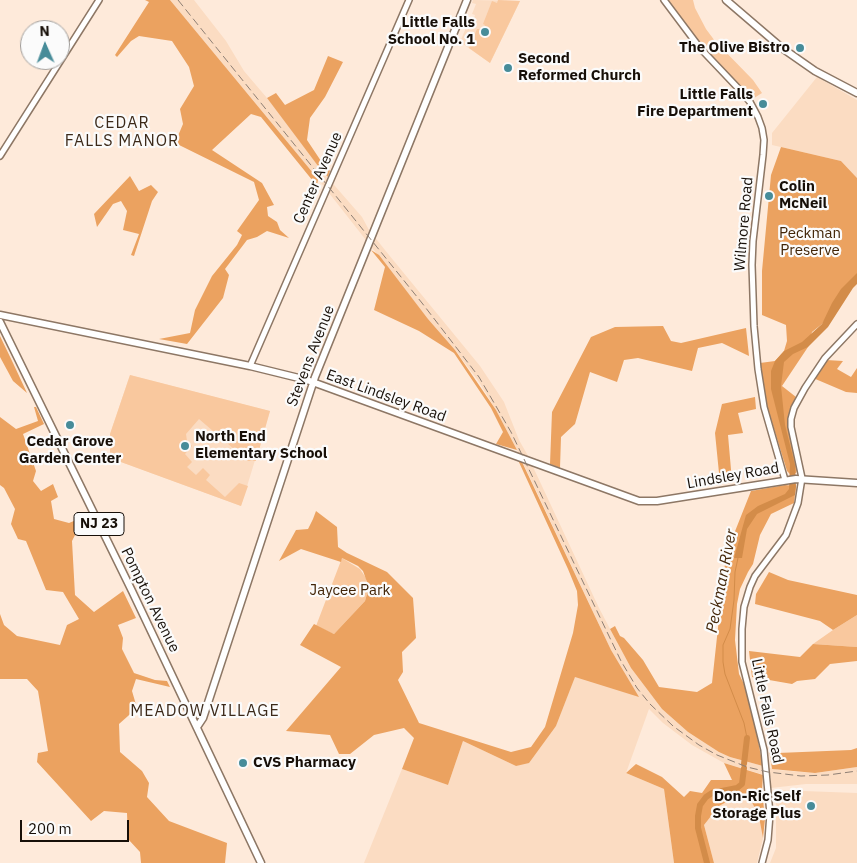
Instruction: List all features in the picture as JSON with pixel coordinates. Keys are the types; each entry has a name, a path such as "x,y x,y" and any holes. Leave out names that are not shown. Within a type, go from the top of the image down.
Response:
{"main road":[{"name":"Stevens Avenue","path":"197,727 206,710 313,382 467,0"},
{"path":"726,0 782,48 815,71 857,93"},
{"name":"East Lindsley Road","path":"0,315 250,366 313,382 630,498 648,502 668,500"},
{"name":"Pompton Avenue","path":"0,322 126,578 261,863"},
{"name":"Lindsley Road","path":"668,500 800,478 857,482"},
{"path":"188,710 198,714 206,710"}],"street":[{"path":"0,156 99,0"},
{"name":"Center Avenue","path":"250,366 409,0"},
{"name":"Wilmore Road","path":"664,0 700,48 750,102 762,128 764,140 763,155 752,257 754,326 764,407 787,480"},
{"name":"Little Falls Road","path":"762,863 770,827 766,772 759,726 742,662 744,607 750,587 761,568 786,535 798,503 800,478 791,419 794,408 825,358 857,324"}],"shaded area":[{"path":"170,0 194,0 226,41 244,71 267,98 321,170 362,217 369,230 480,366 504,402 519,440 618,644 631,668 662,709 688,732 730,757 778,770 815,773 857,767 857,784 806,784 771,788 771,777 724,763 692,745 663,723 649,709 626,773 664,789 674,863 364,863 402,769 448,785 463,741 516,766 556,726 575,676 638,696 611,650 517,450 479,382 318,179"},
{"name":"Little Falls School No. 1","path":"473,0 520,1 490,63 460,42 468,23 472,24 475,15 472,14 476,4 472,3"},
{"path":"817,77 857,100 857,178 841,161 772,145 772,133"},
{"path":"857,273 857,284 828,327 808,347 793,354 784,362 781,386 785,425 795,465 795,495 757,514 747,529 742,558 734,558 746,515 758,506 785,494 789,489 790,464 771,389 771,371 775,361 784,351 802,342 822,324 841,289"},
{"name":"North End Elementary School","path":"130,375 270,411 241,506 110,458 110,434"},
{"path":"776,790 857,793 857,863 770,863 776,848"},
{"path":"734,798 750,798 759,817 763,838 757,863 714,863 704,825 719,806"}],"green space":[{"path":"145,0 170,0 318,179 317,186 261,117 251,114 212,150 262,183 274,205 267,207 268,216 277,222 280,230 289,238 267,231 247,240 225,269 229,275 223,298 187,344 159,339 190,333 195,310 212,276 237,245 242,235 237,231 259,200 254,182 175,143 183,124 180,109 194,86 189,67 172,41 139,36 131,41 117,57 115,55 149,2"},
{"name":"Little Falls School No. 1","path":"498,0 520,1 490,63 469,48 477,29 483,29 485,25 483,24 492,1 497,3"},
{"path":"668,0 693,0 706,29 715,41 753,80 762,93 751,100 706,51"},
{"path":"328,56 343,62 325,97 310,118 307,140 330,171 328,177 267,98 276,93 285,105 314,90"},
{"name":"Peckman Preserve","path":"781,147 841,161 857,178 857,274 822,324 812,332 808,347 782,386 796,397 789,413 788,427 797,470 796,473 790,474 787,471 767,406 760,363 775,361 784,351 787,341 786,325 762,315 762,271 771,175"},
{"path":"130,176 139,191 151,185 158,192 152,201 134,256 131,255 139,234 123,230 127,211 121,201 113,204 97,227 94,214"},
{"path":"371,250 379,255 428,319 455,350 496,410 517,450 496,444 503,432 491,408 454,353 419,331 374,310 385,267"},
{"path":"663,326 671,341 681,343 746,328 749,356 722,343 698,348 692,371 638,358 624,360 617,382 590,372 575,424 561,437 560,468 550,464 552,412 591,337 615,327"},
{"path":"0,336 27,393 13,381 0,357"},
{"path":"826,360 843,361 837,369 851,377 857,368 857,393 846,392 813,378"},
{"name":"North End Elementary School","path":"130,375 270,411 256,461 248,461 199,419 186,434 187,441 192,446 185,454 192,462 187,467 196,475 203,468 210,475 206,480 225,497 239,483 248,486 241,506 110,458 110,434"},
{"path":"755,397 756,409 738,413 743,433 728,435 732,481 720,483 715,433 722,404"},
{"path":"34,407 36,407 44,424 23,434 36,471 33,481 41,491 53,484 58,497 51,501 54,519 69,523 86,516 90,525 77,531 72,541 75,595 94,612 123,591 136,618 118,625 123,638 122,649 134,673 155,680 167,681 170,687 136,679 132,691 137,708 119,724 120,752 142,771 149,783 147,797 169,821 227,843 225,863 141,863 140,852 128,839 127,813 104,811 91,821 37,762 38,753 48,751 38,691 27,679 0,679 0,614 4,625 17,636 60,645 67,625 79,619 63,592 46,590 26,541 18,539 11,524 15,509 4,488 0,485 0,417 16,429 38,421"},
{"path":"518,460 522,462 611,650 639,697 575,677 556,726 529,763 516,766 463,741 448,785 402,769 414,738 404,728 374,735 350,754 339,754 330,735 286,731 341,667 300,645 314,624 334,634 365,601 367,594 367,582 363,571 358,566 342,558 341,562 301,549 279,561 296,530 308,529 316,511 337,527 338,547 387,572 413,598 416,638 402,652 403,672 398,680 419,723 511,752 531,747 545,727 573,633 578,605 577,591 568,569"},
{"path":"785,485 796,486 794,503 771,514 760,535 753,564 740,589 737,604 735,640 739,674 744,684 753,716 763,766 719,752 688,732 662,709 631,668 610,629 615,626 620,636 624,638 643,660 659,687 697,692 712,683 726,554 751,491"},
{"name":"Jaycee Park","path":"342,558 360,569 366,578 368,590 365,601 334,634 316,626"},
{"path":"769,572 788,580 857,595 857,615 833,630 820,621 755,604 756,594"},
{"path":"857,615 857,647 813,644 833,630"},
{"path":"813,644 857,647 857,661 830,664 815,679 797,681 792,684 752,677 749,651 800,657"},
{"path":"857,748 857,767 815,773 772,769 769,750 778,753 851,750"},
{"path":"724,763 763,775 762,790 765,819 763,838 759,817 750,798 734,798 719,806 704,825 714,863 674,863 664,789 626,773 636,764 662,777 684,797 690,791 702,793 711,780 732,780"}],"waterway":[{"name":"Peckman River","path":"738,558 730,629 723,645 723,662 725,674 744,723 747,738"},
{"name":"Peckman River","path":"744,764 747,738"},
{"name":"Peckman River","path":"707,863 698,828 700,805 712,793 737,788 742,784 744,768"}],"railway":[{"path":"178,0 422,303 479,377 511,432 621,661 637,688 650,704 673,726 699,745 717,755 747,767 801,776 857,771"}],"place":[{"name":"Little Falls School No. 1","path":"485,32"},
{"name":"The Olive Bistro","path":"800,48"},
{"name":"Second Reformed Church","path":"508,68"},
{"name":"Little Falls Fire Department","path":"763,104"},
{"name":"Colin McNeil","path":"769,196"},
{"name":"Cedar Grove Garden Center","path":"70,425"},
{"name":"North End Elementary School","path":"185,446"},
{"name":"CVS Pharmacy","path":"243,763"},
{"name":"Don-Ric Self Storage Plus","path":"811,806"}],"district":[{"name":"CEDAR FALLS MANOR","path":"122,132"},
{"name":"MEADOW VILLAGE","path":"205,711"}]}
